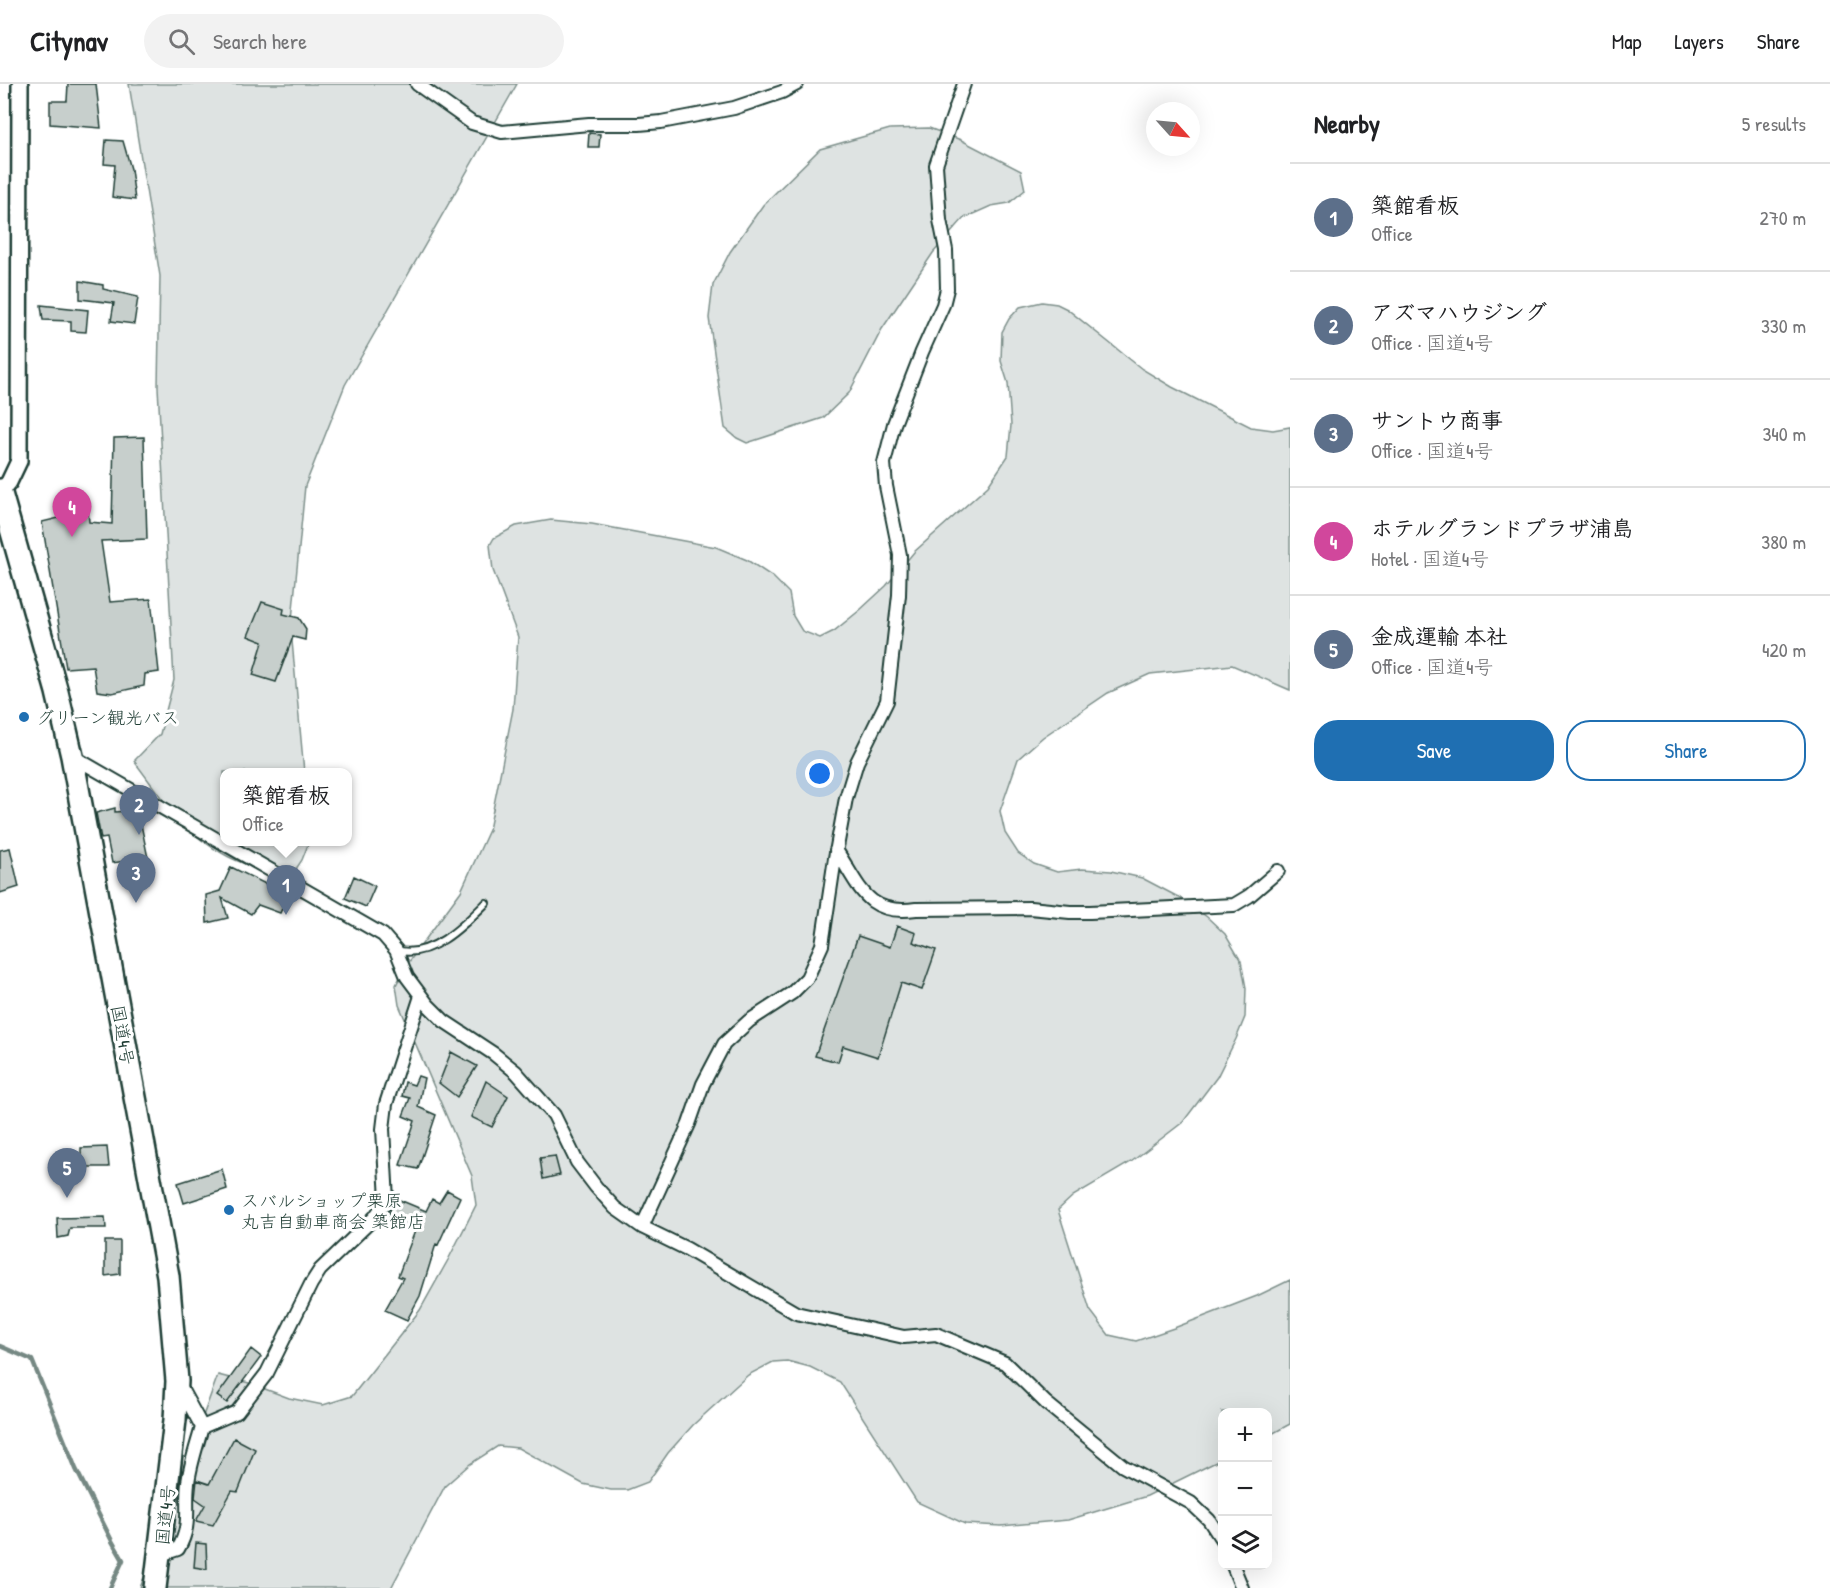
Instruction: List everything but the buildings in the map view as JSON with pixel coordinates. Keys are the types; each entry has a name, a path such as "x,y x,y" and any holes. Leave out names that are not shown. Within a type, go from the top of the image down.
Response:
{"highway":[{"name":"国道4号","path":"0,491 57,692 72,756 168,1276 177,1381 155,1588"}],"street":[{"path":"0,491 9,482 19,461 20,84"},
{"path":"417,84 472,123 502,132 590,124 661,122 734,108 782,92 797,84"},
{"path":"642,1227 689,1124 703,1084 724,1044 749,1021 792,993 807,978 822,945 846,798 857,762 887,701 899,595 900,555 885,486 884,463 894,424 943,305 947,289 946,250 940,220 936,165 964,84"},
{"path":"72,756 220,842"},
{"path":"228,846 383,936 396,950 407,977 421,996 444,1021 494,1054 516,1072 554,1115 577,1162 596,1187 615,1208 642,1227 687,1249 796,1313 904,1337 936,1334 1005,1363 1046,1403 1123,1466 1191,1503 1209,1520 1218,1534"},
{"path":"836,850 871,903 883,909 900,912 916,909 1030,908 1090,912 1234,905 1249,896 1278,871"},
{"path":"202,1427 237,1412 267,1373 320,1270 375,1217 387,1200 383,1129 386,1104 421,996"},
{"path":"160,1555 178,1549 183,1541 188,1523 188,1483 202,1427 177,1381"},
{"path":"1235,1570 1242,1588"}],"lane":[{"path":"396,950 409,953 439,943 471,919 486,903"}],"shaded area":[{"path":"129,84 517,84 345,385 305,486 291,630 304,768 220,768 220,846 307,846 292,875 243,863 228,857 201,840 176,816 134,761 160,734 174,680 158,387 160,276"},
{"path":"929,128 961,140 1021,171 1025,190 1009,203 991,206 964,218 933,253 882,329 849,393 823,418 747,443 737,438 725,428 709,318 713,285 730,252 763,205 820,149 890,129"},
{"path":"1042,302 1057,304 1067,309 1142,369 1172,387 1251,427 1273,430 1290,427 1290,690 1232,665 1150,674 1108,693 1043,737 1018,759 1000,811 1005,833 1018,853 1034,864 1057,872 1082,869 1111,871 1142,878 1180,898 1207,917 1225,934 1241,961 1246,988 1245,1017 1217,1077 1183,1122 1131,1162 1073,1196 1058,1210 1090,1310 1109,1335 1136,1341 1257,1296 1290,1280 1290,1424 1272,1434 1272,1408 1218,1408 1218,1461 1147,1496 1068,1520 1001,1526 965,1524 917,1502 840,1382 810,1367 787,1361 773,1362 748,1375 693,1425 668,1453 648,1482 627,1490 611,1490 583,1484 518,1448 498,1446 470,1464 445,1486 391,1588 140,1588 218,1375 249,1383 289,1398 323,1405 352,1396 420,1310 476,1205 472,1176 399,1005 396,985 406,966 461,891 489,830 513,709 518,637 493,570 490,545 494,538 516,526 551,520 592,524 716,547 747,560 773,577 789,593 793,616 802,631 820,638 834,631 886,586 914,552 988,486 1008,456 1011,425 1008,383 1001,361 1002,332 1009,319 1020,307"}],"waterway":[{"path":"0,1346 32,1360 76,1469 123,1560 110,1588"}],"place":[{"name":"ホテルグランドプラザ浦島","path":"72,537"},
{"name":"グリーン観光バス","path":"24,717"},
{"name":"アズマハウジング","path":"139,835"},
{"name":"サントウ商事","path":"136,903"},
{"name":"築館看板","path":"286,915"},
{"name":"金成運輸 本社","path":"67,1198"},
{"name":"スバルショップ栗原 丸吉自動車商会 築館店","path":"229,1210"}]}
